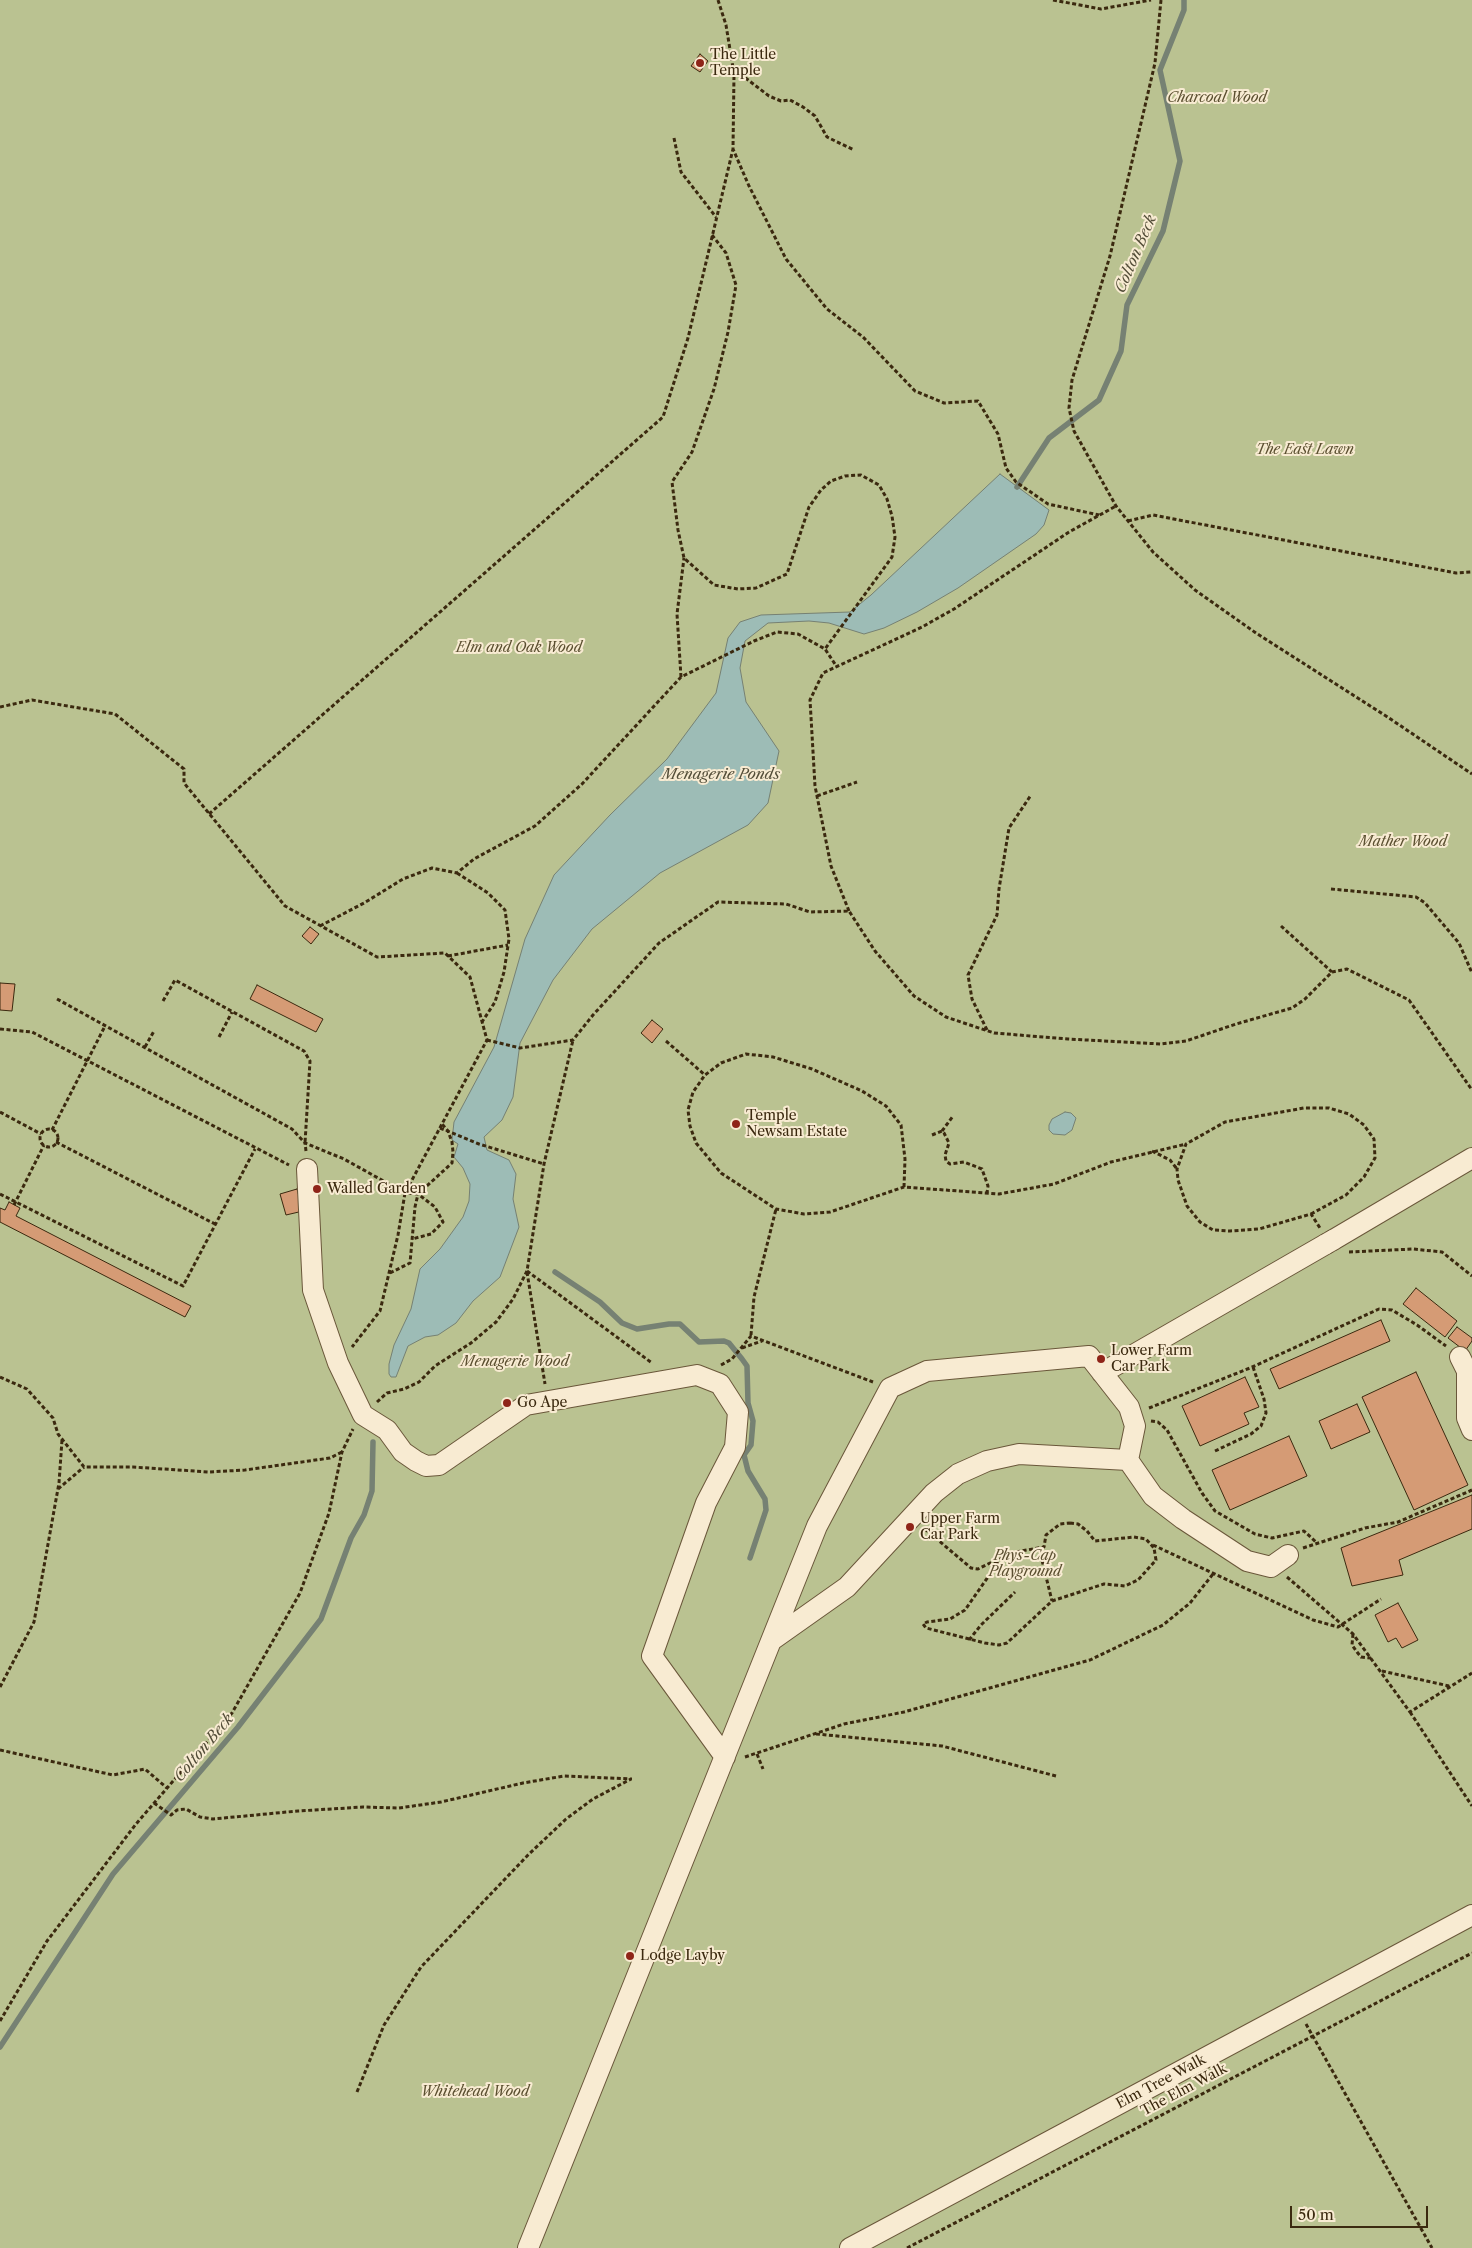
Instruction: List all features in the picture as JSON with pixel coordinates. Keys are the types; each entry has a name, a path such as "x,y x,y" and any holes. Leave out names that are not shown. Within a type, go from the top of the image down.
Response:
{"street":[{"path":"1102,1373 1332,1242 1472,1158"},
{"path":"307,1169 312,1290 338,1363 363,1416 387,1430 403,1452 416,1461 426,1466 439,1465 526,1405 697,1375 720,1384 738,1412 734,1447 706,1503 652,1656 725,1757"},
{"path":"528,2248 817,1526 890,1388 927,1371 1089,1356 1129,1407 1134,1426 1128,1460 1153,1496 1183,1519 1247,1561 1271,1567 1288,1555"},
{"path":"1466,1363 1467,1418 1472,1430"},
{"path":"772,1640 848,1587 934,1493 958,1474 987,1461 1019,1454 1128,1460"},
{"name":"Elm Tree Walk","path":"850,2248 1472,1915"}],"path":[{"path":"209,814 664,417 688,338 733,149 734,74 726,26 718,0"},
{"path":"1053,0 1101,8 1152,0"},
{"path":"1161,0 1155,63 1110,256 1072,380 1069,408 1074,431 1116,506 1153,552 1195,590 1256,633 1386,716 1472,774"},
{"path":"734,74 739,73 770,96 782,101 790,100 803,108 815,116 827,137 854,150"},
{"path":"674,138 681,172 716,217"},
{"path":"733,149 749,186 786,259 827,309 863,337 915,390 944,402 978,401 998,434 1006,468 1016,482 1048,504 1099,515"},
{"path":"680,677 677,614 684,558 678,530 672,482 692,452 714,389 728,332 736,285 726,253 712,234"},
{"path":"684,558 714,585 738,590 756,588 788,574 809,507 821,490 831,482 845,476 861,475 879,485 887,499 892,516 895,537 892,556 825,649"},
{"path":"1116,506 1069,532 954,610 823,673 810,700 817,796 831,866 850,911 875,951 914,996 946,1017 987,1030 1068,1039 1161,1044 1186,1041 1292,1008 1305,999 1332,972 1347,969 1409,1000 1472,1090"},
{"path":"1128,521 1153,515 1447,571 1472,572"},
{"path":"457,873 474,859 535,826 582,784 680,677 754,641 777,632 798,634 825,649 837,667"},
{"path":"0,706 32,700 115,714 184,769 184,783 285,906 377,957 444,953 470,977 487,1040 404,1193 398,1235 380,1311 362,1336 338,1363"},
{"path":"817,796 857,782"},
{"path":"987,1030 972,999 968,975 997,916 998,889 1009,828 1031,795"},
{"path":"320,926 364,904 403,879 432,868 457,873 488,893 506,910 508,945 504,972 495,1002 482,1022"},
{"path":"1331,889 1416,897 1425,903 1459,943 1472,973"},
{"path":"0,2020 47,1941 154,1803 232,1712 300,1593 329,1513 342,1452 354,1427 386,1392 404,1389 418,1382 434,1366 471,1343 496,1322 513,1299 527,1271 544,1164 573,1040 659,944 718,902 786,904 810,912 850,911"},
{"path":"1281,926 1332,972"},
{"path":"448,956 508,945"},
{"path":"57,999 292,1129 305,1143 310,1061 304,1051 175,980 163,1001"},
{"path":"220,1037 232,1012"},
{"path":"52,1130 105,1026"},
{"path":"0,1029 32,1032 287,1164 307,1169"},
{"path":"145,1047 154,1031"},
{"path":"487,1040 520,1048 573,1040"},
{"path":"666,1041 705,1075"},
{"path":"904,1187 905,1159 901,1125 886,1106 862,1091 812,1069 773,1056 746,1054 721,1063 705,1075 693,1092 688,1110 690,1126 696,1143 721,1173 776,1209 804,1214 830,1212 904,1187 999,1194 1054,1184 1110,1162 1152,1150 1186,1144 1225,1122 1304,1108 1328,1108 1349,1114 1364,1125 1374,1139 1375,1158 1364,1177 1346,1195 1310,1214 1259,1229 1213,1230 1200,1222 1187,1206 1178,1180 1177,1169 1186,1144"},
{"path":"0,1112 41,1134"},
{"path":"932,1134 942,1131 953,1116"},
{"path":"390,1273 410,1263 418,1194 452,1163 453,1152 450,1132 442,1124"},
{"path":"440,1128 479,1144 544,1164"},
{"path":"47,1129 52,1130 56,1134 56,1142 52,1146 44,1145 40,1140 41,1134 47,1129"},
{"path":"942,1131 949,1143 946,1161 950,1164 964,1162 982,1169 988,1186 987,1193"},
{"path":"56,1142 216,1224"},
{"path":"15,1203 44,1145"},
{"path":"0,1194 183,1286 255,1148"},
{"path":"1152,1150 1170,1160 1177,1169"},
{"path":"328,1153 404,1193 418,1194 435,1207 443,1222 431,1234 412,1240"},
{"path":"732,1358 751,1336 756,1288 776,1209"},
{"path":"1310,1214 1332,1242 1442,1252 1472,1276"},
{"path":"527,1271 676,1379"},
{"path":"527,1271 548,1401"},
{"path":"1131,1416 1253,1367 1379,1309 1392,1310 1417,1325 1466,1363"},
{"path":"751,1336 890,1388"},
{"path":"742,1348 763,1341"},
{"path":"1216,1451 1251,1434 1261,1426 1266,1413 1264,1398 1253,1367"},
{"path":"0,1377 27,1389 53,1418 58,1434 84,1467"},
{"path":"1131,1416 1158,1422 1167,1430 1202,1493 1215,1511 1255,1534 1272,1538 1304,1531 1316,1542 1365,1528 1398,1522 1472,1490"},
{"path":"0,1687 34,1622 57,1490 62,1440"},
{"path":"57,1490 84,1467 133,1467 210,1472 245,1470 330,1458 342,1452"},
{"path":"911,1517 971,1568 978,1569 990,1563 998,1563"},
{"path":"1070,1523 1078,1524 1095,1540 1134,1537 1146,1539 1154,1548 1156,1560 1138,1580 1125,1586 1104,1584 1052,1601 1007,1642 999,1645 969,1640 926,1628 923,1624 950,1619 965,1610 1004,1554 1039,1548 1044,1547 1046,1535 1054,1528 1070,1523"},
{"path":"1151,1544 1313,1620 1338,1628 1381,1599"},
{"path":"1039,1548 1052,1601"},
{"path":"1271,1567 1318,1602 1353,1634 1382,1671 1472,1806"},
{"path":"725,1757 746,1757 782,1743 844,1724 904,1712 1090,1660 1163,1625 1190,1603 1213,1574"},
{"path":"969,1640 981,1625 1015,1592"},
{"path":"1353,1634 1352,1645 1361,1658 1372,1658"},
{"path":"1382,1671 1450,1686"},
{"path":"1410,1712 1472,1673"},
{"path":"814,1734 942,1746 1056,1776"},
{"path":"0,1750 114,1775 145,1770 167,1788"},
{"path":"757,1754 763,1769"},
{"path":"154,1803 171,1814 177,1810 186,1809 200,1817 213,1819 363,1807 399,1808 441,1802 523,1782 564,1776 632,1779 593,1799 566,1819 528,1855 421,1967 384,2025 357,2092"},
{"name":"The Elm Walk","path":"907,2248 1472,1953"},
{"path":"1297,2008 1432,2248"}],"green space":[{"name":"Temple Newsam Estate","path":"0,0 1472,0 1472,2248 0,2248"}],"water":[{"name":"Menagerie Ponds","path":"1000,474 1049,510 1044,525 1036,534 958,588 917,612 884,628 864,634 829,623 809,621 768,623 745,641 740,668 746,702 779,751 768,803 748,825 660,873 592,929 553,980 520,1043 513,1097 502,1120 484,1137 487,1150 509,1160 516,1174 513,1199 519,1227 500,1277 473,1301 456,1323 438,1335 425,1337 408,1346 396,1377 391,1377 389,1374 389,1364 394,1345 411,1309 420,1269 440,1249 463,1217 469,1201 470,1184 463,1168 454,1157 458,1144 452,1140 454,1122 494,1047 525,939 554,875 610,815 667,759 716,693 728,638 740,622 761,615 850,612 871,595"},
{"path":"1065,1112 1071,1113 1076,1118 1072,1130 1065,1135 1053,1134 1049,1130 1052,1119"}],"building":[{"name":"The Little Temple","path":"700,54 708,61 700,72 691,66"},
{"path":"310,927 319,934 311,944 302,936"},
{"path":"0,983 15,984 12,1011 0,1010"},
{"path":"257,985 323,1019 316,1032 250,999"},
{"path":"652,1020 663,1029 652,1043 641,1033"},
{"path":"297,1189 303,1211 286,1215 280,1194"},
{"path":"9,1202 20,1208 16,1216 191,1306 185,1317 0,1222 0,1208 5,1210"},
{"path":"1416,1288 1457,1321 1445,1337 1403,1304"},
{"path":"1381,1320 1390,1341 1279,1389 1270,1369"},
{"path":"1457,1327 1472,1338 1465,1351 1448,1338"},
{"path":"1416,1372 1468,1485 1414,1510 1362,1397"},
{"path":"1245,1377 1259,1407 1244,1413 1249,1424 1200,1446 1182,1406"},
{"path":"1357,1404 1370,1432 1331,1449 1319,1421"},
{"path":"1289,1436 1307,1476 1230,1510 1212,1470"},
{"path":"1472,1495 1472,1529 1399,1560 1403,1575 1352,1586 1341,1548"},
{"path":"1398,1603 1418,1640 1402,1648 1396,1638 1388,1642 1375,1615"}],"waterway":[{"name":"Colton Beck","path":"1017,487 1049,438 1099,400 1121,351 1127,305 1163,231 1180,161 1160,70 1184,10 1184,0"},
{"path":"555,1272 600,1302 622,1323 637,1329 680,1324 699,1342 724,1341 729,1343 747,1366 748,1403 753,1421 751,1445 744,1455 748,1471 765,1499 766,1510 750,1558"},
{"name":"Colton Beck","path":"0,2047 113,1874 238,1727 321,1619 351,1538 364,1515 372,1491 373,1442"}],"place":[{"name":"The Little Temple","path":"700,63"},
{"name":"Temple Newsam Estate","path":"736,1124"},
{"name":"Walled Garden","path":"317,1189"},
{"name":"Lower Farm Car Park","path":"1101,1359"},
{"name":"Go Ape","path":"507,1403"},
{"name":"Upper Farm Car Park","path":"910,1527"},
{"name":"Lodge Layby","path":"630,1956"}],"park label":[{"name":"Charcoal Wood","path":"1217,98"},
{"name":"The East Lawn","path":"1305,450"},
{"name":"Elm and Oak Wood","path":"519,648"},
{"name":"Mather Wood","path":"1403,842"},
{"name":"Menagerie Wood","path":"515,1362"},
{"name":"Phys-Cap Playground","path":"1025,1564"},
{"name":"Whitehead Wood","path":"475,2092"}]}
